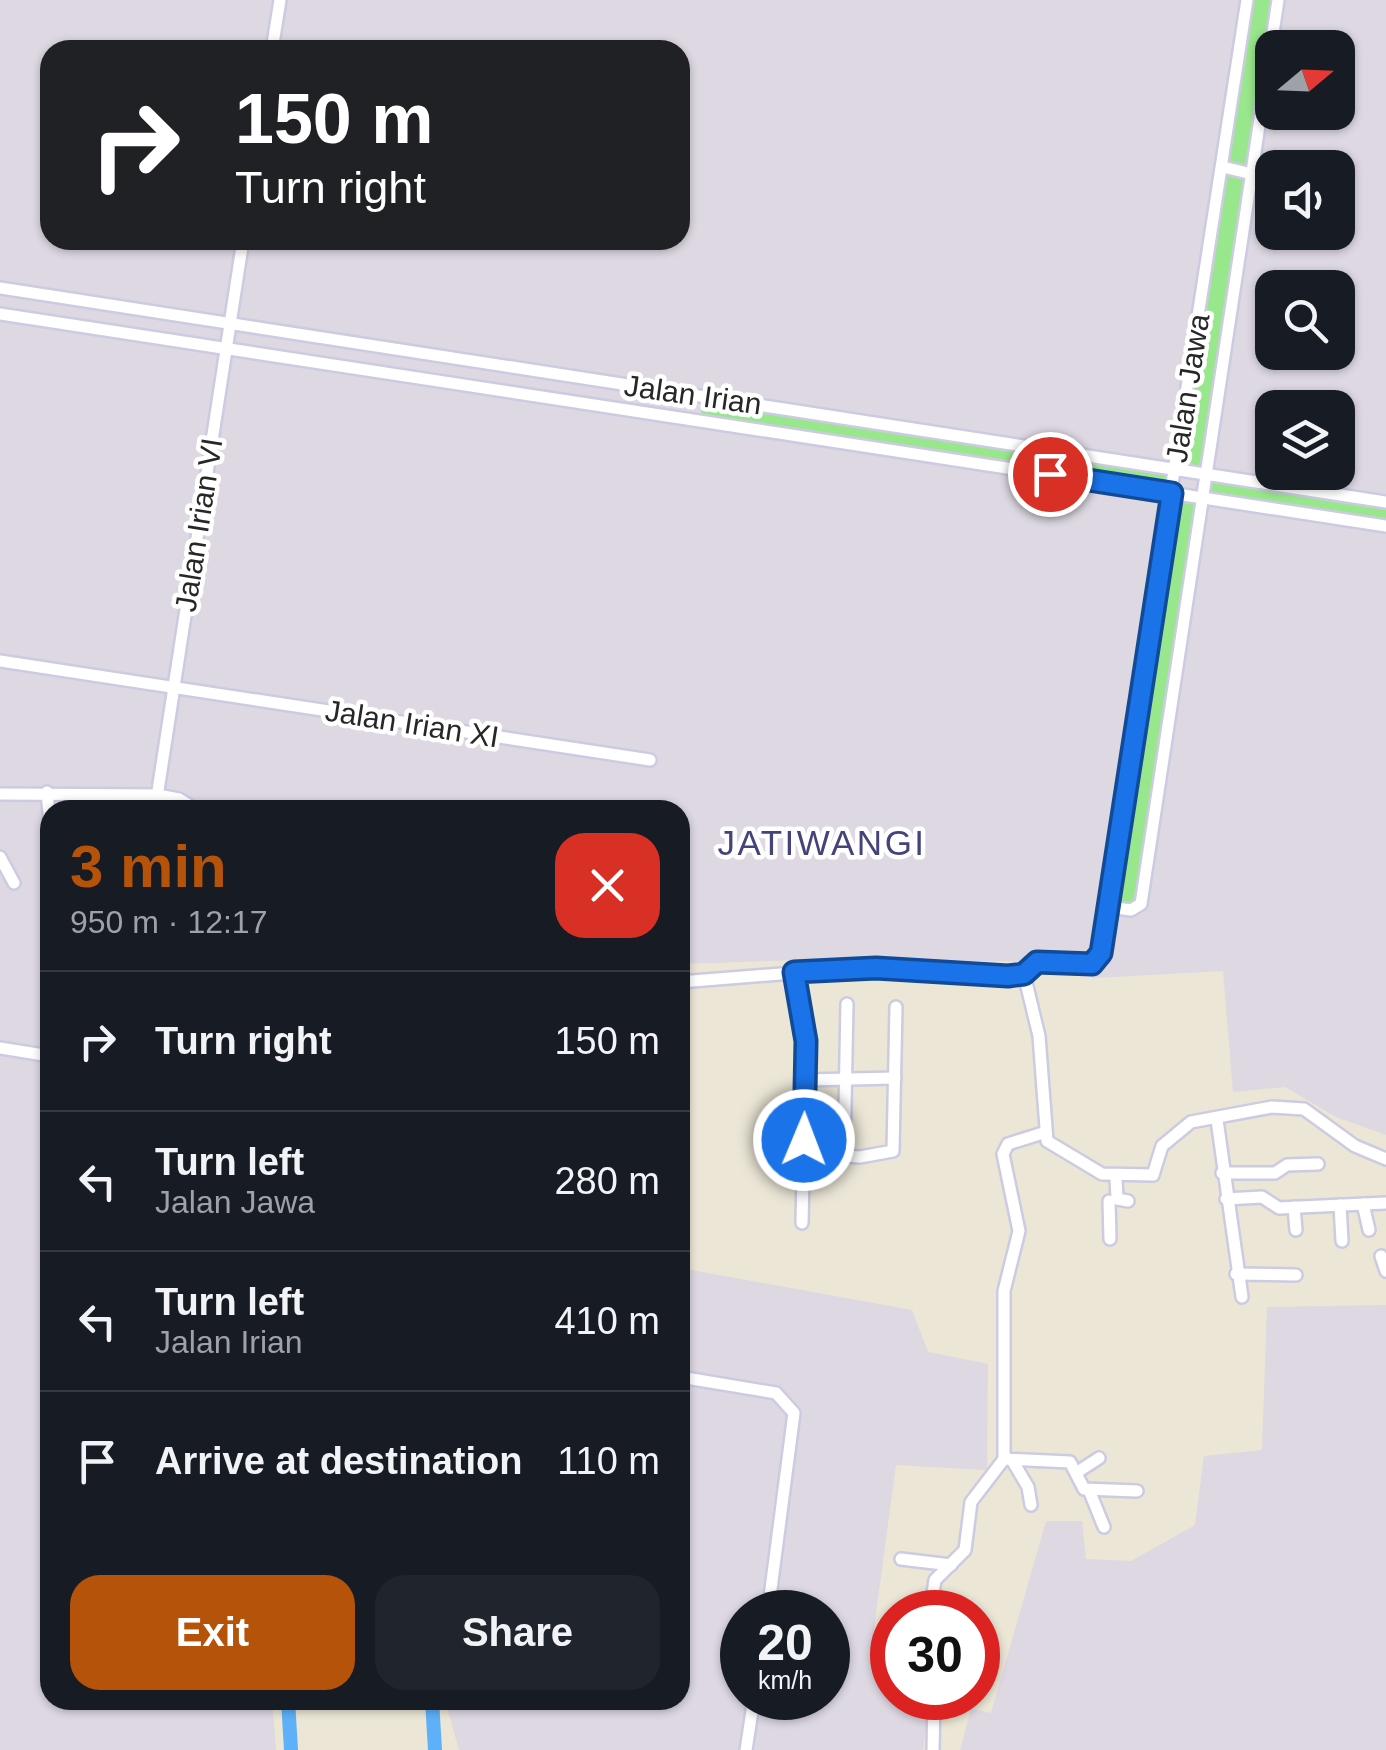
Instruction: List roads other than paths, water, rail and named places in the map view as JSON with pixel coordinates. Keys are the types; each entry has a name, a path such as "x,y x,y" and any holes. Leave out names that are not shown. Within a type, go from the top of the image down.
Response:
{"street":[{"path":"274,40 280,0"},
{"name":"Jalan Jawa","path":"1247,0 1109,907 1131,910 1141,904 1278,0"},
{"path":"1222,167 1252,174"},
{"name":"Jalan Irian VI","path":"157,800 241,250"},
{"name":"Jalan Irian","path":"0,288 1386,502"},
{"name":"Jalan Irian","path":"0,314 1386,526"},
{"path":"700,421 704,396"},
{"name":"Jalan Irian XI","path":"0,661 650,760"},
{"path":"47,792 48,800"},
{"path":"0,794 158,795 181,800"},
{"path":"0,857 14,883"},
{"path":"690,981 876,968 949,976 1024,974 1037,962 1082,965 1098,961 1109,907"},
{"path":"794,972 806,1041 802,1223"},
{"path":"1024,974 1039,1036 1043,1133 1056,1149 1116,1178 1153,1175 1162,1146 1191,1122 1272,1107 1294,1107 1314,1114 1354,1146 1386,1159"},
{"path":"844,1157 847,1004"},
{"path":"804,1153 844,1157 894,1151 896,1007"},
{"path":"0,1048 40,1054"},
{"path":"806,1080 895,1078"},
{"path":"1217,1120 1242,1297"},
{"path":"1031,1505 1028,1487 1008,1459 1004,1291 1019,1231 1003,1154 1008,1144 1043,1133"},
{"path":"1222,1173 1274,1173 1287,1165 1318,1164"},
{"path":"1110,1239 1116,1178"},
{"path":"1226,1199 1262,1198 1279,1208 1386,1204"},
{"path":"1363,1204 1369,1230"},
{"path":"1340,1205 1342,1241"},
{"path":"1294,1207 1296,1230"},
{"path":"1381,1256 1386,1271"},
{"path":"1236,1274 1296,1276"},
{"path":"690,1378 776,1393 794,1413 771,1590"},
{"path":"1076,1473 1099,1458"},
{"path":"1008,1459 1070,1462 1080,1487 1136,1490"},
{"path":"933,1590 934,1580 965,1550 971,1502 1008,1459"},
{"path":"1089,1490 1104,1526"},
{"path":"900,1559 951,1565"},
{"path":"746,1750 751,1720"},
{"path":"933,1750 934,1720"}],"waterway":[{"path":"289,1710 291,1750"},
{"path":"433,1710 435,1750"}],"district":[{"name":"JATIWANGI","path":"822,843"}]}
